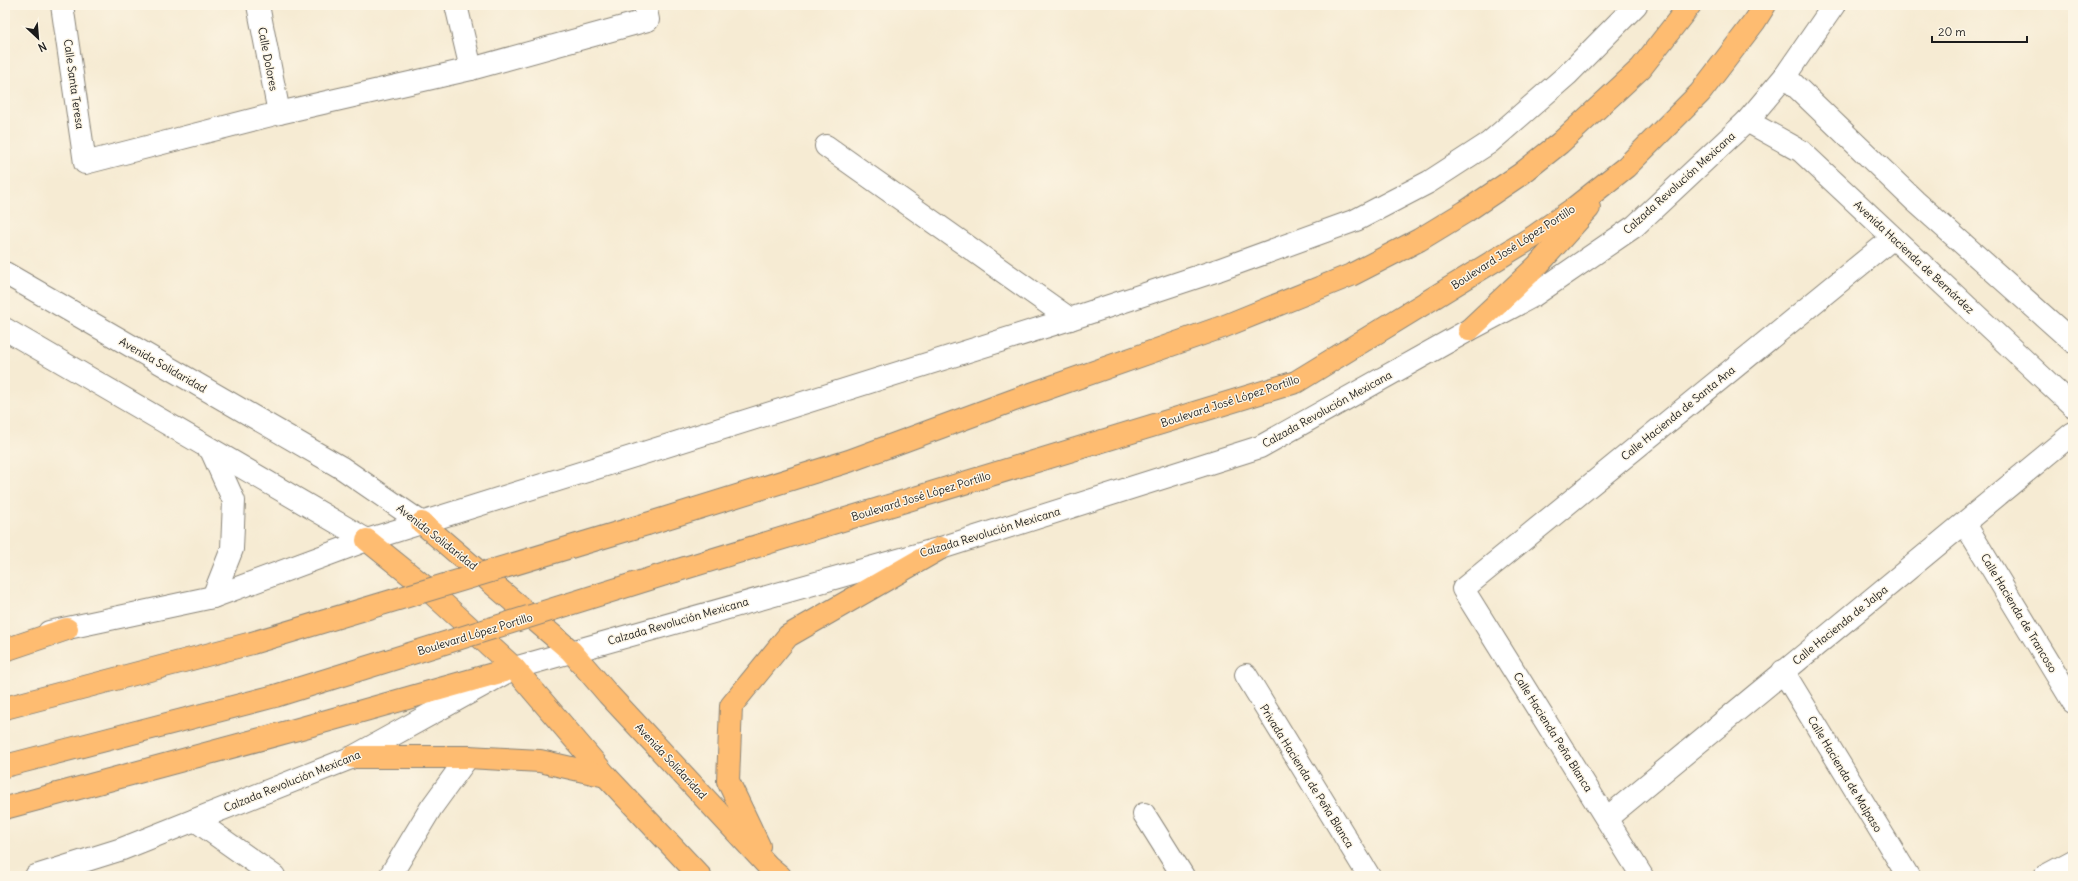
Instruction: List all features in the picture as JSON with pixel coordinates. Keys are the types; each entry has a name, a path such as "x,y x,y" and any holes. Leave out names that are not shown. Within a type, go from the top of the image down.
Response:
{"main road":[{"path":"5,708 252,643 647,524 849,461 1017,399 1225,326 1351,275 1419,240 1465,212 1521,174 1554,147 1641,68 1690,5"},
{"name":"Boulevard José López Portillo","path":"675,571 1296,382 1533,237 1573,209 1626,167 1700,93 1743,38 1765,5"},
{"path":"1469,330 1537,266 1626,167"},
{"name":"Avenida Solidaridad","path":"422,523 571,651 608,694 774,871"},
{"path":"367,540 424,586 514,668 606,776 700,876"},
{"path":"774,871 728,781 731,706 788,636 941,548"},
{"name":"Boulevard López Portillo","path":"5,766 275,696 675,571"},
{"path":"5,650 67,629"},
{"path":"5,808 514,668"},
{"path":"354,757 468,757 540,761 606,776"}],"street":[{"name":"Calle Santa Teresa","path":"62,5 85,163 279,113"},
{"name":"Calle Dolores","path":"258,5 279,113"},
{"path":"456,5 471,69"},
{"path":"5,641 213,597 367,540 1070,319 1218,270 1356,220 1429,182 1494,138 1567,75 1636,5"},
{"name":"Calzada Revolución Mexicana","path":"42,875 122,849 354,757 514,668 941,548 1260,447 1469,330 1533,296 1635,226 1747,121 1785,76 1834,5"},
{"path":"279,113 471,69 646,13"},
{"path":"1785,76 1915,201 2073,342"},
{"name":"Avenida Hacienda de Bernárdez","path":"1747,121 1801,151 2073,406"},
{"path":"826,146 1070,319"},
{"name":"Calle Hacienda de Santa Ana","path":"1463,589 1893,238"},
{"name":"Avenida Solidaridad","path":"5,273 342,468 422,523"},
{"path":"5,329 367,540"},
{"name":"Calle Hacienda de Jalpa","path":"1607,818 1965,524 2073,433"},
{"path":"211,450 234,501 232,549 213,597"},
{"name":"Calle Hacienda de Trancoso","path":"1965,524 2073,702"},
{"name":"Calle Hacienda Peña Blanca","path":"1463,589 1642,876"},
{"name":"Calle Hacienda de Malpaso","path":"1783,672 1908,876"},
{"name":"Privada Hacienda de Peña Blanca","path":"1246,675 1369,876"},
{"path":"390,876 431,808 468,757"},
{"path":"1144,814 1183,876"},
{"path":"195,820 274,876"},
{"path":"2045,876 2073,861"}]}
